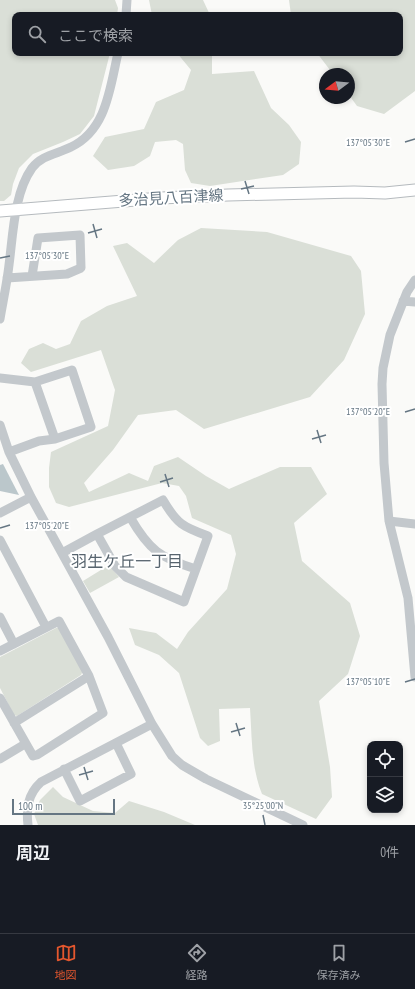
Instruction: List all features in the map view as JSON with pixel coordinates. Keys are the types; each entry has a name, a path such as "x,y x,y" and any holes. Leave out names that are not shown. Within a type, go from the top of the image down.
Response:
{"main road":[{"name":"多治見八百津線","path":"0,211 161,198 220,195 354,192 385,193 415,190"}],"street":[{"path":"126,12 127,0"},
{"path":"0,319 16,209 24,184 33,168 42,158 78,143 97,125 105,109 117,56"},
{"path":"7,278 67,274 81,268 80,235 38,238 32,276"},
{"path":"415,280 404,301 390,335 383,368 382,414 389,521 408,598 415,677"},
{"path":"404,301 415,302"},
{"path":"0,378 35,382 72,370 91,427 55,439 39,441 10,452"},
{"path":"35,382 55,439"},
{"path":"0,425 10,452 32,497 108,637 152,724 172,756 182,765 206,779 303,825"},
{"path":"0,512 32,497"},
{"path":"62,553 97,534 163,500 171,514 180,524 188,529 208,536 184,602 126,577 115,566 97,534"},
{"path":"130,517 145,541 154,550 174,562 196,569"},
{"path":"389,521 415,524"},
{"path":"0,540 46,627"},
{"path":"0,617 14,644"},
{"path":"0,651 59,620 89,676 103,713 37,755 33,756 0,698"},
{"path":"14,723 89,676"},
{"path":"28,825 27,806 32,791 42,782 152,724"},
{"path":"64,770 80,801 131,774 116,743"},
{"path":"0,760 25,744"}],"shaded area":[{"path":"0,0 115,0 118,8 117,12 12,12 12,56 109,56 94,116 80,134 33,154 19,168 13,184 11,195 4,201 0,201"},
{"path":"149,0 203,0 209,12 151,12"},
{"path":"289,0 415,0 415,91 384,114 357,106 355,103 355,68 328,68 319,56 403,56 403,12 291,12"},
{"path":"179,56 212,56 212,74 254,71 271,108 289,125 301,142 299,164 283,175 210,186 191,183 185,170 183,144 176,140 155,142 150,156 134,166 108,170 93,156 105,137 144,129 156,102 184,90 191,70"},
{"path":"201,228 267,232 351,256 361,271 365,314 344,360 310,397 204,429 176,410 138,415 113,450 84,483 89,492 129,473 148,481 154,466 178,457 206,476 229,489 280,467 311,467 327,494 294,523 302,561 350,603 360,636 348,674 319,701 330,767 332,797 316,819 262,794 258,784 254,763 250,708 219,709 220,741 208,746 200,738 179,673 159,655 135,645 129,628 156,633 177,649 188,632 227,589 236,554 231,535 192,518 186,496 179,486 162,483 69,507 56,503 49,487 51,452 108,426 115,390 101,350 31,372 21,363 29,349 43,343 56,349 70,344 81,321 107,306 137,296 113,246 127,243 154,263 178,240"},
{"path":"3,464 19,495 0,491 0,465"},
{"path":"109,565 119,577 90,593 83,581"},
{"path":"56,628 59,628 83,671 81,675 17,716 14,715 0,688 0,657"},
{"path":"53,787 63,797 93,811 115,813 129,801 164,812 195,825 38,825 34,814 40,800"}],"district":[{"name":"羽生ケ丘一丁目","path":"127,561"}]}
